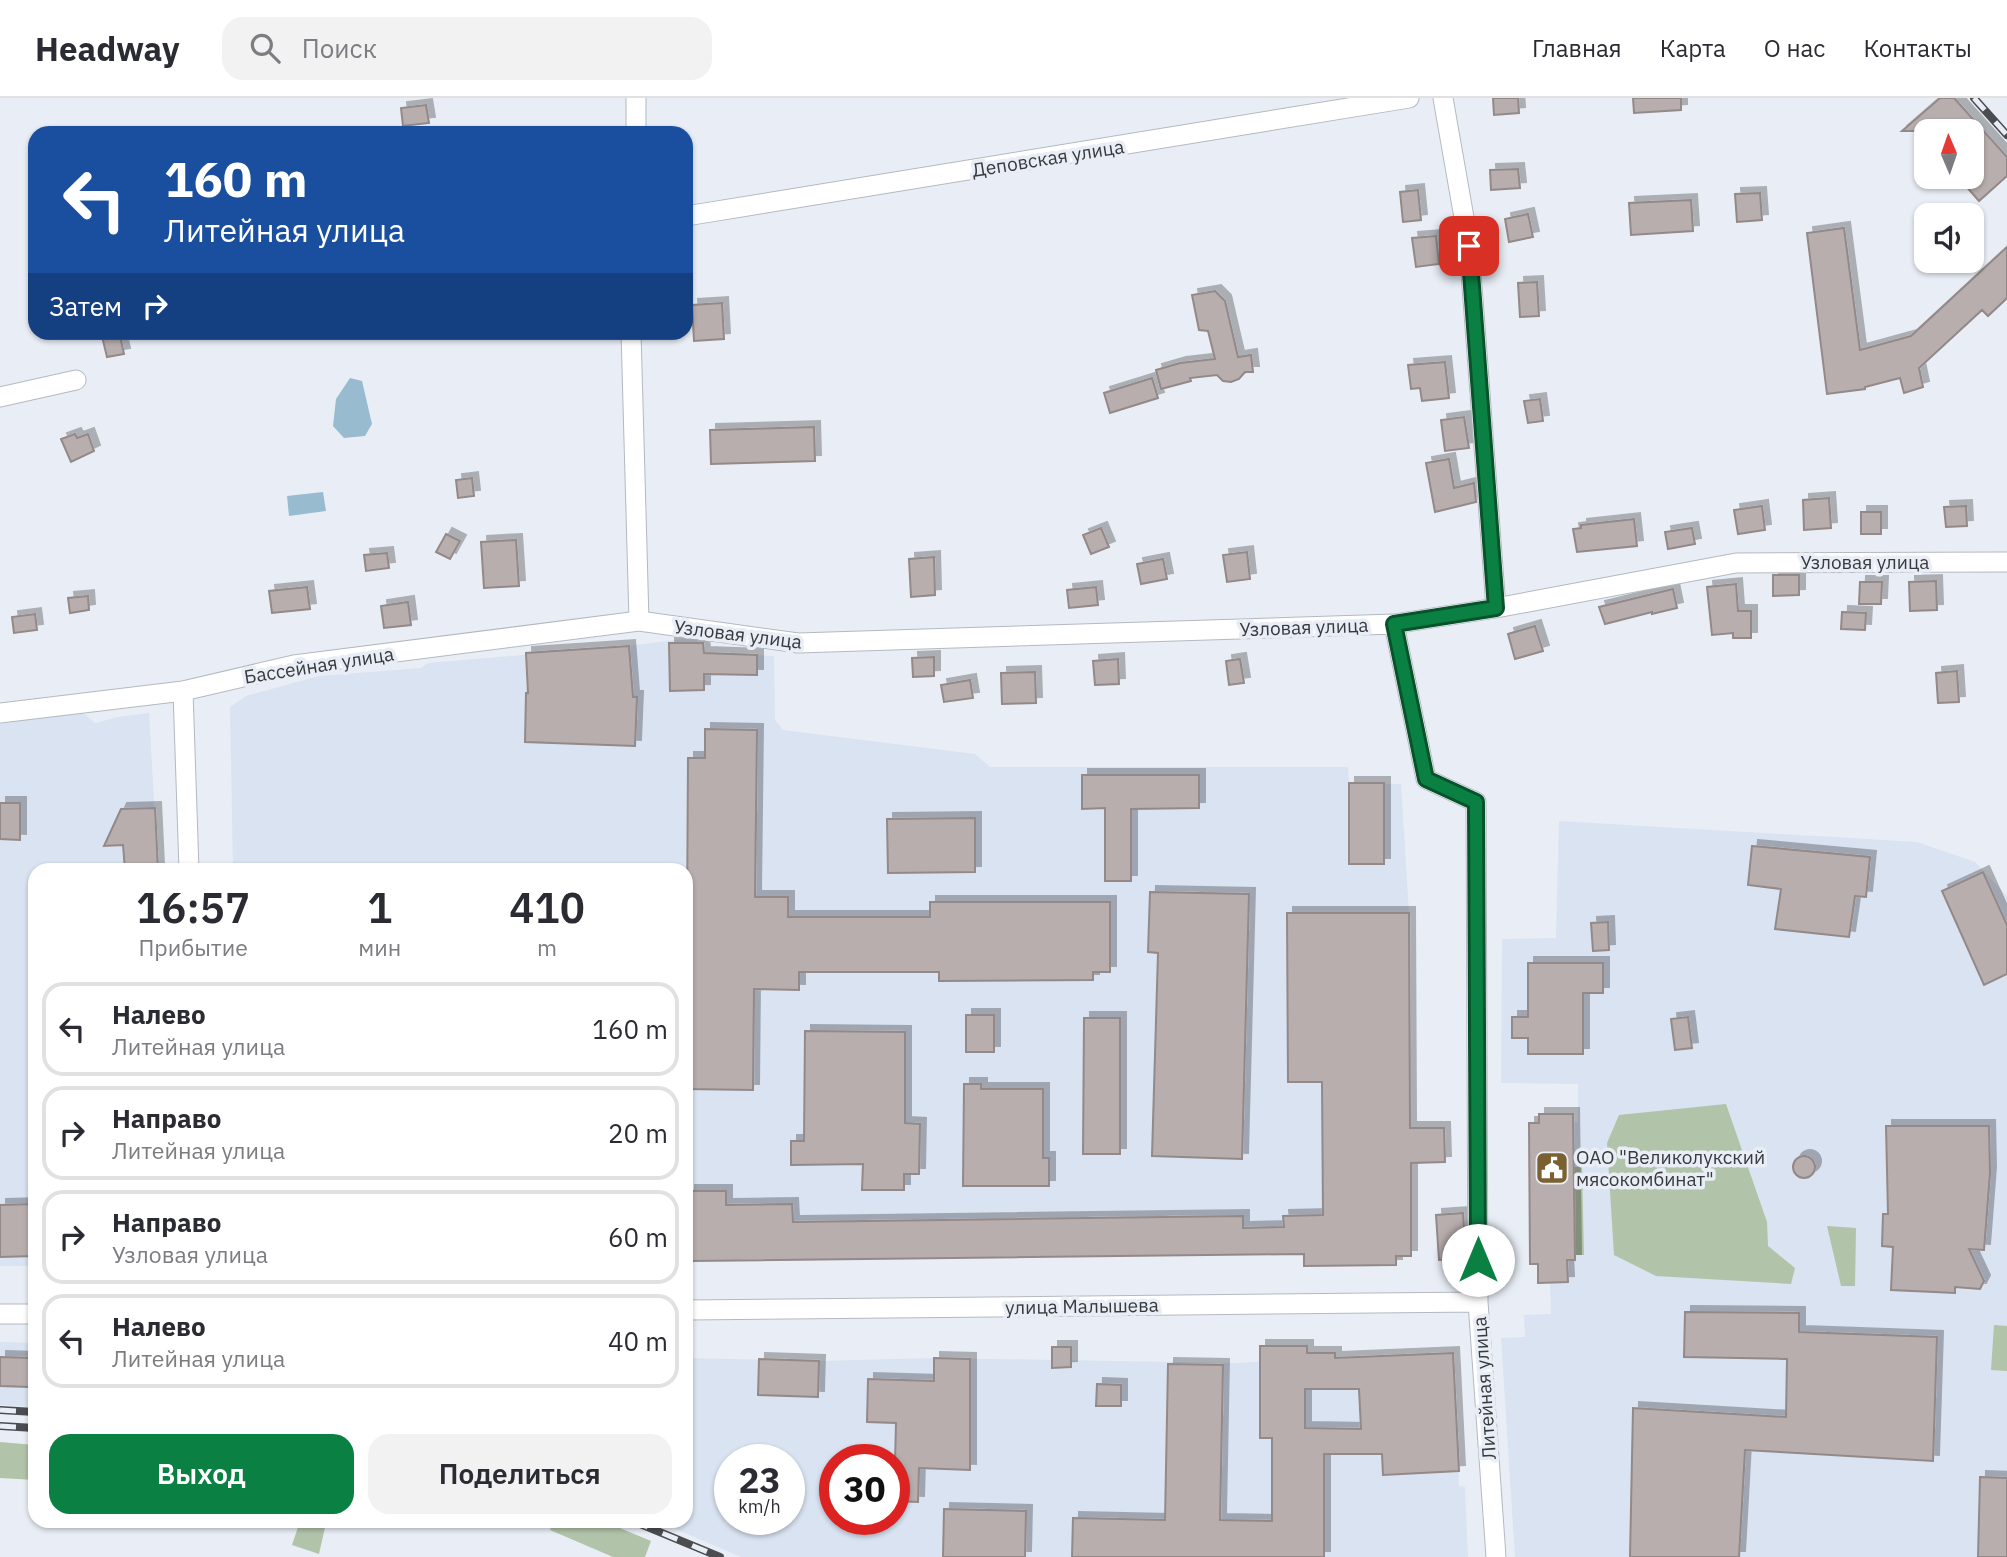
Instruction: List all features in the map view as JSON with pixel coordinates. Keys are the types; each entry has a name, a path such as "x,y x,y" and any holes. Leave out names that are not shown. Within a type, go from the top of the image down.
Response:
{"street":[{"path":"636,98 636,126"},
{"name":"Деповская улица","path":"693,215 1409,98"},
{"path":"1443,98 1469,246 1496,608"},
{"path":"631,340 639,621"},
{"path":"0,397 76,380"},
{"name":"Узловая улица","path":"639,621 798,643 1394,624 1496,608 1737,563 2007,562"},
{"name":"Бассейная улица","path":"0,713 183,691 294,664 639,621"},
{"name":"Литейная улица","path":"1394,624 1426,779 1476,802 1478,1302 1496,1557"},
{"path":"183,691 189,863"},
{"name":"улица Малышева","path":"693,1310 1478,1302"},
{"path":"0,1314 28,1314"}],"shaded area":[{"path":"697,637 697,652 774,656 775,720 783,730 975,754 990,767 1348,767 1349,783 1401,784 1409,913 1411,1256 1396,1256 1396,1265 1304,1266 1304,1254 693,1261 693,863 233,863 230,707 246,696 319,676 421,668 428,663 629,646"},
{"path":"81,711 95,723 149,713 158,863 28,863 28,1266 0,1266 0,724"},
{"path":"1559,821 1917,842 1975,862 2007,896 2007,1557 1515,1557 1501,1338 1525,1337 1524,1315 1551,1314 1550,1283 1538,1283 1538,1264 1530,1264 1529,1123 1578,1122 1578,1084 1501,1083 1502,939 1556,938"},
{"path":"0,1342 28,1343 28,1407 0,1405"},
{"path":"1453,1353 1459,1486 1465,1487 1468,1557 741,1557 673,1528 693,1528 693,1358 819,1361 934,1358 1237,1363 1337,1356"}],"green space":[{"path":"1726,1104 1767,1222 1768,1246 1795,1268 1791,1284 1656,1276 1614,1255 1607,1143 1619,1115"},
{"path":"1565,1167 1582,1167 1584,1255 1567,1255"},
{"path":"1827,1226 1856,1228 1855,1286 1841,1286"},
{"path":"1994,1325 2007,1326 2007,1371 1991,1370"},
{"path":"0,1442 28,1444 28,1480 0,1478"},
{"path":"298,1528 325,1528 319,1554 292,1545"},
{"path":"620,1528 651,1541 645,1557 613,1557 550,1530"}],"water":[{"path":"350,378 362,381 372,424 365,436 344,438 333,426 336,399"},
{"path":"323,492 326,511 289,516 287,496"}],"building":[{"path":"1493,98 1518,98 1519,113 1494,115"},
{"path":"1633,98 1681,98 1681,110 1634,113"},
{"path":"1940,98 1954,98 1973,119 1916,119"},
{"path":"426,105 429,123 403,126 401,108"},
{"path":"1914,121 1914,131 1902,131"},
{"path":"1984,131 2007,157 2007,176 1979,201 1968,189 1984,189"},
{"path":"1518,169 1520,188 1491,190 1490,170"},
{"path":"1418,190 1421,220 1403,222 1400,192"},
{"path":"1760,193 1762,220 1737,222 1735,194"},
{"path":"1691,200 1693,231 1631,235 1629,203"},
{"path":"1528,214 1533,237 1509,242 1505,219"},
{"path":"1844,228 1860,350 1911,336 1979,273 1984,273 1984,268 2007,247 2007,298 1988,316 1982,310 1919,368 1923,387 1904,393 1900,378 1865,389 1827,394 1807,233"},
{"path":"1436,236 1439,264 1416,267 1412,238"},
{"path":"1537,282 1539,316 1520,317 1518,283"},
{"path":"1215,291 1225,301 1238,357 1251,355 1253,372 1245,372 1239,379 1231,382 1223,381 1217,375 1190,378 1191,381 1161,389 1156,370 1180,363 1215,359 1208,331 1199,330 1192,295"},
{"path":"722,303 724,339 694,341 693,305"},
{"path":"103,340 121,340 124,354 107,357"},
{"path":"1445,362 1449,398 1422,401 1420,388 1411,389 1408,365"},
{"path":"1152,378 1158,398 1110,413 1104,393"},
{"path":"1540,399 1543,421 1528,423 1524,401"},
{"path":"1464,417 1469,448 1445,451 1441,420"},
{"path":"814,427 815,461 711,464 710,430"},
{"path":"75,434 77,438 88,434 94,451 71,462 61,439"},
{"path":"1449,459 1454,488 1474,483 1476,502 1435,512 1426,463"},
{"path":"472,478 474,496 458,498 456,480"},
{"path":"1829,498 1831,528 1804,530 1803,500"},
{"path":"1762,506 1765,530 1738,534 1734,510"},
{"path":"1966,506 1967,526 1946,527 1944,507"},
{"path":"1861,512 1881,512 1881,534 1861,534"},
{"path":"1634,519 1637,546 1577,552 1573,529 1581,528 1581,525"},
{"path":"1101,528 1109,547 1091,554 1083,535"},
{"path":"1692,528 1695,544 1668,549 1665,532"},
{"path":"446,534 460,541 450,559 436,552"},
{"path":"516,540 519,586 484,588 481,542"},
{"path":"1247,552 1250,579 1227,582 1223,555"},
{"path":"387,553 389,568 366,571 364,555"},
{"path":"934,557 935,595 911,597 909,559"},
{"path":"1163,559 1167,579 1141,584 1137,564"},
{"path":"1773,575 1799,575 1799,595 1773,596"},
{"path":"1936,581 1937,610 1910,611 1909,582"},
{"path":"1860,582 1882,582 1881,604 1859,604"},
{"path":"1736,584 1738,611 1751,611 1751,638 1733,638 1733,633 1712,635 1707,587"},
{"path":"307,587 310,609 272,613 269,591"},
{"path":"1096,587 1098,605 1069,608 1067,590"},
{"path":"1673,589 1677,608 1605,624 1599,607"},
{"path":"88,596 89,610 70,613 68,598"},
{"path":"408,602 411,625 384,628 381,606"},
{"path":"1842,612 1866,613 1865,630 1841,629"},
{"path":"35,614 37,630 14,633 12,617"},
{"path":"1535,626 1543,651 1515,659 1508,634"},
{"path":"669,643 703,643 704,653 757,655 757,675 704,674 704,690 670,691"},
{"path":"629,646 633,697 637,697 635,746 525,742 528,693 526,653"},
{"path":"934,657 934,676 913,677 912,658"},
{"path":"1118,659 1119,684 1095,685 1093,661"},
{"path":"1240,659 1244,683 1229,685 1226,661"},
{"path":"1957,671 1959,702 1938,703 1936,673"},
{"path":"1035,672 1036,703 1002,704 1001,673"},
{"path":"970,680 973,698 944,702 941,685"},
{"path":"705,729 757,730 755,897 788,897 788,917 930,917 930,902 1110,902 1110,972 1093,972 1093,980 939,981 939,972 799,972 799,990 754,989 753,1090 693,1089 693,863 687,863 688,758 705,758"},
{"path":"1082,775 1199,775 1199,808 1131,809 1131,881 1105,881 1105,808 1082,809"},
{"path":"1349,783 1384,783 1384,864 1349,864"},
{"path":"0,803 20,803 20,840 0,839"},
{"path":"155,808 158,863 124,863 123,845 104,846 121,809"},
{"path":"975,818 975,872 888,873 887,819"},
{"path":"1752,846 1870,857 1866,897 1855,896 1849,937 1775,929 1781,889 1748,885"},
{"path":"1983,872 2007,925 2007,974 1984,985 1942,891"},
{"path":"1150,892 1249,894 1242,1159 1152,1156 1158,953 1148,952"},
{"path":"1287,913 1409,913 1410,1128 1444,1128 1445,1162 1411,1163 1411,1256 1396,1256 1396,1265 1304,1266 1304,1254 693,1261 693,1191 726,1191 726,1205 792,1204 793,1222 1243,1216 1243,1228 1284,1227 1283,1216 1323,1215 1322,1082 1288,1082"},
{"path":"1608,922 1609,950 1593,951 1591,923"},
{"path":"1528,963 1603,963 1603,993 1583,993 1583,1054 1528,1054 1528,1038 1512,1038 1512,1017 1528,1017"},
{"path":"966,1015 994,1015 994,1052 966,1052"},
{"path":"1688,1017 1692,1048 1675,1050 1671,1019"},
{"path":"1084,1018 1120,1018 1120,1154 1083,1154"},
{"path":"805,1031 905,1032 905,1123 920,1124 919,1174 904,1174 904,1190 862,1190 863,1164 791,1165 791,1141 804,1141"},
{"path":"964,1084 981,1084 981,1089 1043,1089 1043,1158 1049,1158 1049,1186 963,1186"},
{"path":"1539,1114 1573,1114 1575,1260 1567,1260 1568,1282 1538,1283 1538,1264 1530,1264 1529,1123 1539,1123"},
{"path":"1886,1126 1989,1126 1990,1173 1984,1250 1969,1249 1984,1281 1980,1289 1955,1287 1955,1293 1891,1290 1893,1247 1882,1246 1883,1214 1888,1214"},
{"path":"1804,1156 1812,1159 1815,1167 1812,1175 1804,1178 1796,1175 1793,1167 1796,1159"},
{"path":"28,1204 28,1256 0,1257 0,1205"},
{"path":"1463,1213 1466,1258 1439,1260 1436,1215"},
{"path":"1685,1312 1799,1313 1799,1332 1937,1337 1933,1461 1745,1450 1739,1557 1630,1557 1633,1408 1786,1417 1787,1359 1684,1357"},
{"path":"1260,1346 1307,1346 1307,1353 1335,1353 1335,1358 1453,1353 1459,1471 1383,1475 1382,1454 1324,1454 1324,1557 1072,1557 1073,1518 1165,1520 1168,1364 1223,1365 1220,1520 1272,1521 1272,1438 1260,1438","holes":["1305,1389 1359,1389 1361,1429 1305,1428"]},
{"path":"1052,1347 1071,1347 1071,1367 1052,1368"},
{"path":"0,1357 28,1358 28,1387 0,1386"},
{"path":"934,1358 970,1359 970,1470 919,1468 918,1502 910,1502 910,1444 895,1444 896,1423 867,1422 868,1379 934,1381"},
{"path":"759,1359 819,1361 818,1397 758,1395"},
{"path":"1097,1384 1121,1385 1121,1406 1096,1406"},
{"path":"1980,1477 2007,1478 2007,1557 1978,1557"},
{"path":"944,1509 1026,1511 1025,1557 943,1557"}],"railway":[{"path":"1974,98 2007,135"},
{"path":"0,1410 28,1412"},
{"path":"0,1426 28,1428"},
{"path":"650,1528 720,1557"}],"place":[{"name":"ОАО \"Великолукский мясокомбинат\"","path":"1552,1168"}],"route":[{"path":"1469,246 1496,608 1394,624 1426,779 1476,802 1478,1260"}]}
